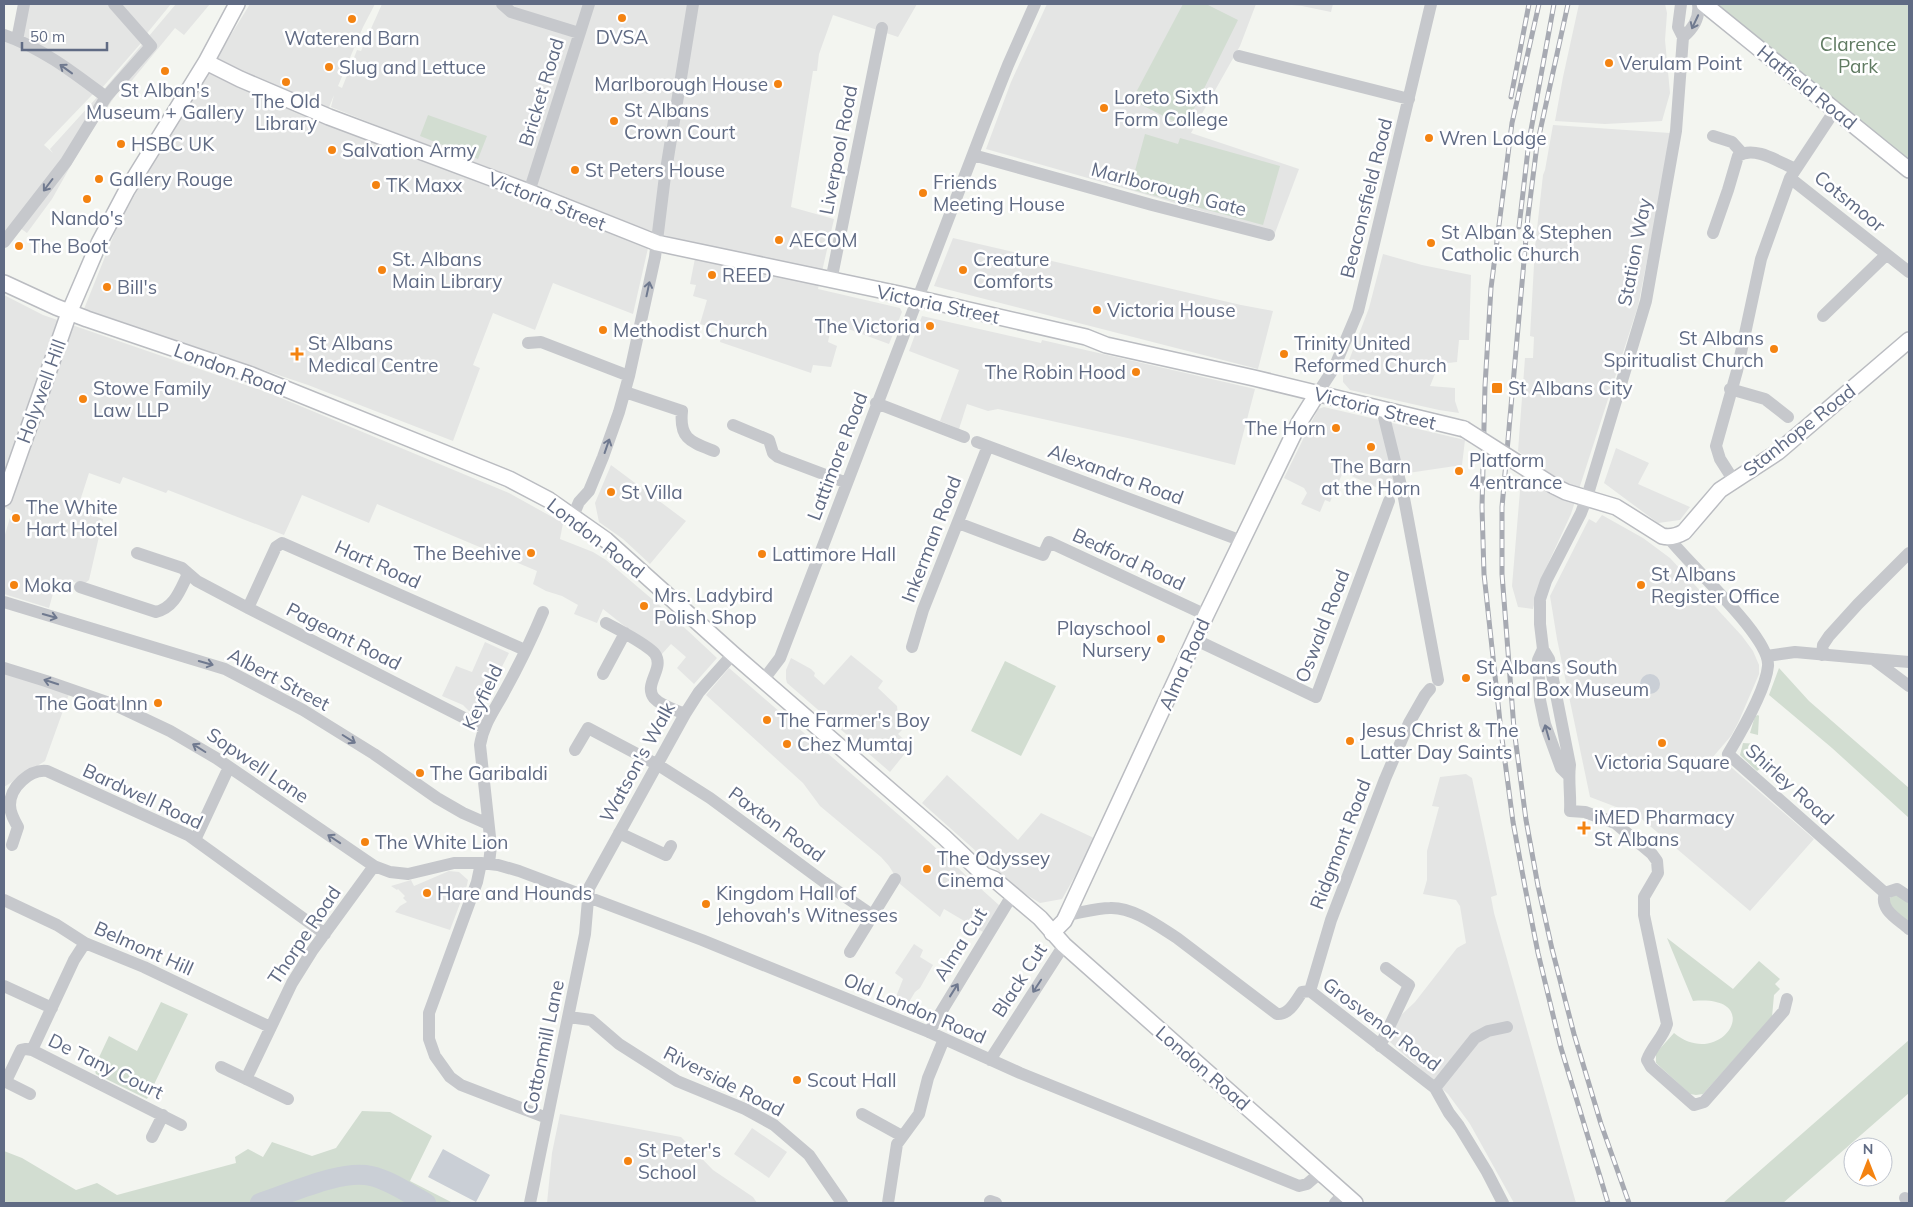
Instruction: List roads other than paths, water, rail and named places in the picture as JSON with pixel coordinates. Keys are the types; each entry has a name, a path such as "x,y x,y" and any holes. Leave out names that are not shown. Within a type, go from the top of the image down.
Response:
{"main road":[{"name":"Holywell Hill","path":"4,498 69,313 98,243 206,62 236,4"},
{"name":"Hatfield Road","path":"1704,4 1909,170"},
{"name":"Victoria Street","path":"206,62 240,79 329,117 529,192 657,243 1086,337 1106,345 1254,378 1464,429 1554,486 1566,492 1616,507 1656,534 1668,537"},
{"name":"London Road","path":"4,283 69,313 249,374 509,479 549,500 606,540 733,654 944,837 984,875 989,885 1032,924 1052,933"},
{"name":"Stanhope Road","path":"1668,537 1684,532 1720,490 1797,437 1909,340"},
{"name":"Alma Road","path":"1052,933 1064,921 1067,915 1206,616 1299,423 1317,394"},
{"name":"London Road","path":"984,875 994,879 1040,918 1064,945 1321,1172 1345,1200"}],"street":[{"path":"17,40 24,4"},
{"path":"4,242 66,162 106,97 151,46 114,4"},
{"path":"502,4 511,12 580,33"},
{"name":"Bricket Road","path":"529,192 588,4"},
{"path":"573,516 579,502 589,491 603,456 629,376 654,264 665,176 692,4"},
{"name":"Lattimore Road","path":"764,679 780,658 876,403 1008,65 1036,4"},
{"name":"Beaconsfield Road","path":"1317,394 1334,368 1358,312 1431,4"},
{"name":"Station Way","path":"1681,4 1678,27 1683,37 1676,131 1646,301 1587,498 1542,590 1539,609 1543,649 1538,660 1540,700 1545,724 1561,768 1568,775 1571,795 1570,811 1586,812 1615,823 1652,854 1657,861 1658,873 1644,897 1643,903 1667,1024 1664,1035 1650,1050 1647,1060 1651,1067 1694,1105 1700,1104 1704,1102 1784,1011 1787,999"},
{"path":"1683,37 1692,28 1699,12 1698,4"},
{"name":"Liverpool Road","path":"831,280 882,28"},
{"path":"4,35 47,55 106,97"},
{"path":"1239,56 1409,99"},
{"path":"1734,481 1720,459 1716,446 1730,389 1737,371 1761,259 1793,173 1836,110"},
{"path":"1713,136 1732,142 1742,152 1738,156 1713,233"},
{"name":"Cotsmoor","path":"1742,152 1756,152 1793,173 1886,255 1909,272"},
{"name":"Marlborough Gate","path":"973,155 1152,205 1269,235"},
{"path":"1823,316 1886,255"},
{"path":"528,342 541,342 629,376"},
{"path":"1730,389 1765,399 1788,417"},
{"path":"625,392 682,411 682,431 687,438 694,444 714,451"},
{"path":"876,403 964,437"},
{"name":"Ridgmont Road","path":"1310,991 1331,920 1385,779 1409,723 1425,694 1434,684 1404,498 1382,409"},
{"path":"733,425 769,440 773,452 778,457 847,483"},
{"name":"Alexandra Road","path":"983,444 1242,541"},
{"name":"Inkerman Road","path":"912,646 923,610 958,523 983,444"},
{"name":"Oswald Road","path":"1196,640 1316,697 1389,502"},
{"name":"Bedford Road","path":"958,523 1043,555 1049,542 1206,616"},
{"path":"1668,537 1679,553 1741,616 1755,634 1767,656 1795,652 1909,662"},
{"name":"Hart Road","path":"248,608 276,547 282,543 525,650"},
{"name":"Pageant Road","path":"137,553 182,568 188,574 248,608 484,728"},
{"path":"1822,655 1823,645 1829,636 1909,553"},
{"path":"80,587 156,612 166,610 172,604 188,574"},
{"name":"Albert Street","path":"4,602 225,669 303,710 374,754 437,798 463,813 488,824"},
{"name":"Keyfield","path":"543,612 484,728 480,745 491,846 429,1013 429,1039 435,1056 442,1067 450,1077 461,1085 547,1118"},
{"path":"606,623 625,632 655,654 658,667 651,684 654,698 685,714"},
{"path":"603,674 625,632"},
{"name":"Watson's Walk","path":"590,897 589,888 685,714 699,692 733,654"},
{"name":"Shirley Road","path":"1767,656 1768,668 1762,688 1743,730 1728,754 1886,892 1897,889 1909,897"},
{"path":"1872,659 1909,686"},
{"name":"Sopwell Lane","path":"4,668 115,705 170,730 229,767 374,866 390,872 408,874 454,863 485,863"},
{"name":"Paxton Road","path":"575,750 588,728 658,765 710,798 824,882 872,914"},
{"path":"195,840 229,767"},
{"name":"Bardwell Road","path":"12,845 18,827 11,813 10,798 24,778 41,770 56,775 195,840 325,934"},
{"path":"620,833 666,855 671,846"},
{"name":"Old London Road","path":"485,863 519,872 590,897 702,940 929,1032 990,1060 1139,1122 1299,1186 1307,1184 1321,1172"},
{"name":"Thorpe Road","path":"246,1079 292,983 374,866"},
{"path":"850,952 895,879"},
{"path":"1886,892 1884,902 1886,909 1909,929"},
{"name":"Cottonmill Lane","path":"530,1203 569,1018 590,897"},
{"name":"Belmont Hill","path":"4,900 57,925 85,943 144,967 270,1027"},
{"name":"Alma Cut","path":"929,1032 1008,902"},
{"name":"Grosvenor Road","path":"1067,915 1111,908 1124,909 1133,913 1177,938 1277,1014 1282,1015 1289,1010 1302,992 1310,991 1435,1088 1449,1114 1459,1126 1482,1164 1503,1203"},
{"name":"De Tany Court","path":"32,1050 74,960 85,943"},
{"name":"Black Cut","path":"990,1060 1064,945"},
{"path":"1380,1046 1410,985 1386,968"},
{"path":"4,986 52,1008"},
{"name":"Riverside Road","path":"569,1018 591,1020 619,1044 677,1081 745,1109 774,1125 808,1155 842,1203"},
{"path":"1435,1088 1475,1038 1488,1031 1507,1027"},
{"path":"888,1203 897,1144 919,1114 928,1078 944,1040"},
{"name":"De Tany Court","path":"30,1094 8,1082 7,1079 21,1050 26,1049 32,1050 181,1125"},
{"path":"221,1067 288,1099"},
{"path":"862,1114 902,1136"},
{"name":"De Tany Court","path":"152,1137 163,1115"}],"waterway":[{"path":"260,1203 330,1179 359,1175 371,1176 385,1181 426,1203"}],"railway":[{"path":"1511,97 1529,4"},
{"path":"1539,4 1512,123 1491,288 1485,386 1482,507 1484,574 1513,822 1538,953 1561,1048 1608,1203"},
{"path":"1519,227 1529,141 1554,4"},
{"path":"1568,4 1537,145 1528,216 1502,507 1502,574 1514,729 1526,820 1538,886 1574,1034 1601,1124 1629,1203"}],"place":[{"name":"DVSA","path":"622,18"},
{"name":"Waterend Barn","path":"352,19"},
{"name":"Verulam Point","path":"1609,63"},
{"name":"Slug and Lettuce","path":"329,67"},
{"name":"St Alban's Museum + Gallery","path":"165,71"},
{"name":"The Old Library","path":"286,82"},
{"name":"Marlborough House","path":"778,84"},
{"name":"Loreto Sixth Form College","path":"1104,108"},
{"name":"St Albans Crown Court","path":"614,121"},
{"name":"Wren Lodge","path":"1429,138"},
{"name":"HSBC UK","path":"121,144"},
{"name":"Salvation Army","path":"332,150"},
{"name":"St Peters House","path":"575,170"},
{"name":"Gallery Rouge","path":"99,179"},
{"name":"TK Maxx","path":"376,185"},
{"name":"Friends Meeting House","path":"923,193"},
{"name":"Nando's","path":"87,199"},
{"name":"AECOM","path":"779,240"},
{"name":"St Alban & Stephen Catholic Church","path":"1431,243"},
{"name":"The Boot","path":"19,246"},
{"name":"St. Albans Main Library","path":"382,270"},
{"name":"Creature Comforts","path":"963,270"},
{"name":"REED","path":"712,275"},
{"name":"Bill's","path":"107,287"},
{"name":"Victoria House","path":"1097,310"},
{"name":"The Victoria","path":"930,326"},
{"name":"Methodist Church","path":"603,330"},
{"name":"St Albans Spiritualist Church","path":"1774,349"},
{"name":"St Albans Medical Centre","path":"297,354"},
{"name":"Trinity United Reformed Church","path":"1284,354"},
{"name":"The Robin Hood","path":"1136,372"},
{"name":"St Albans City","path":"1497,388"},
{"name":"Stowe Family Law LLP","path":"83,399"},
{"name":"The Horn","path":"1336,428"},
{"name":"The Barn at the Horn","path":"1371,447"},
{"name":"Platform 4 entrance","path":"1459,471"},
{"name":"St Villa","path":"611,492"},
{"name":"The White Hart Hotel","path":"16,518"},
{"name":"The Beehive","path":"531,553"},
{"name":"Lattimore Hall","path":"762,554"},
{"name":"Moka","path":"14,585"},
{"name":"St Albans Register Office","path":"1641,585"},
{"name":"Mrs. Ladybird Polish Shop","path":"644,606"},
{"name":"Playschool Nursery","path":"1161,639"},
{"name":"St Albans South Signal Box Museum","path":"1466,678"},
{"name":"The Goat Inn","path":"158,703"},
{"name":"The Farmer's Boy","path":"767,720"},
{"name":"Jesus Christ & The Latter Day Saints","path":"1350,741"},
{"name":"Victoria Square","path":"1662,743"},
{"name":"Chez Mumtaj","path":"787,744"},
{"name":"The Garibaldi","path":"420,773"},
{"name":"iMED Pharmacy St Albans","path":"1584,828"},
{"name":"The White Lion","path":"365,842"},
{"name":"The Odyssey Cinema","path":"927,869"},
{"name":"Hare and Hounds","path":"427,893"},
{"name":"Kingdom Hall of Jehovah's Witnesses","path":"706,904"},
{"name":"Scout Hall","path":"797,1080"},
{"name":"St Peter's School","path":"628,1161"}],"park label":[{"name":"Clarence Park","path":"1858,55"}]}
